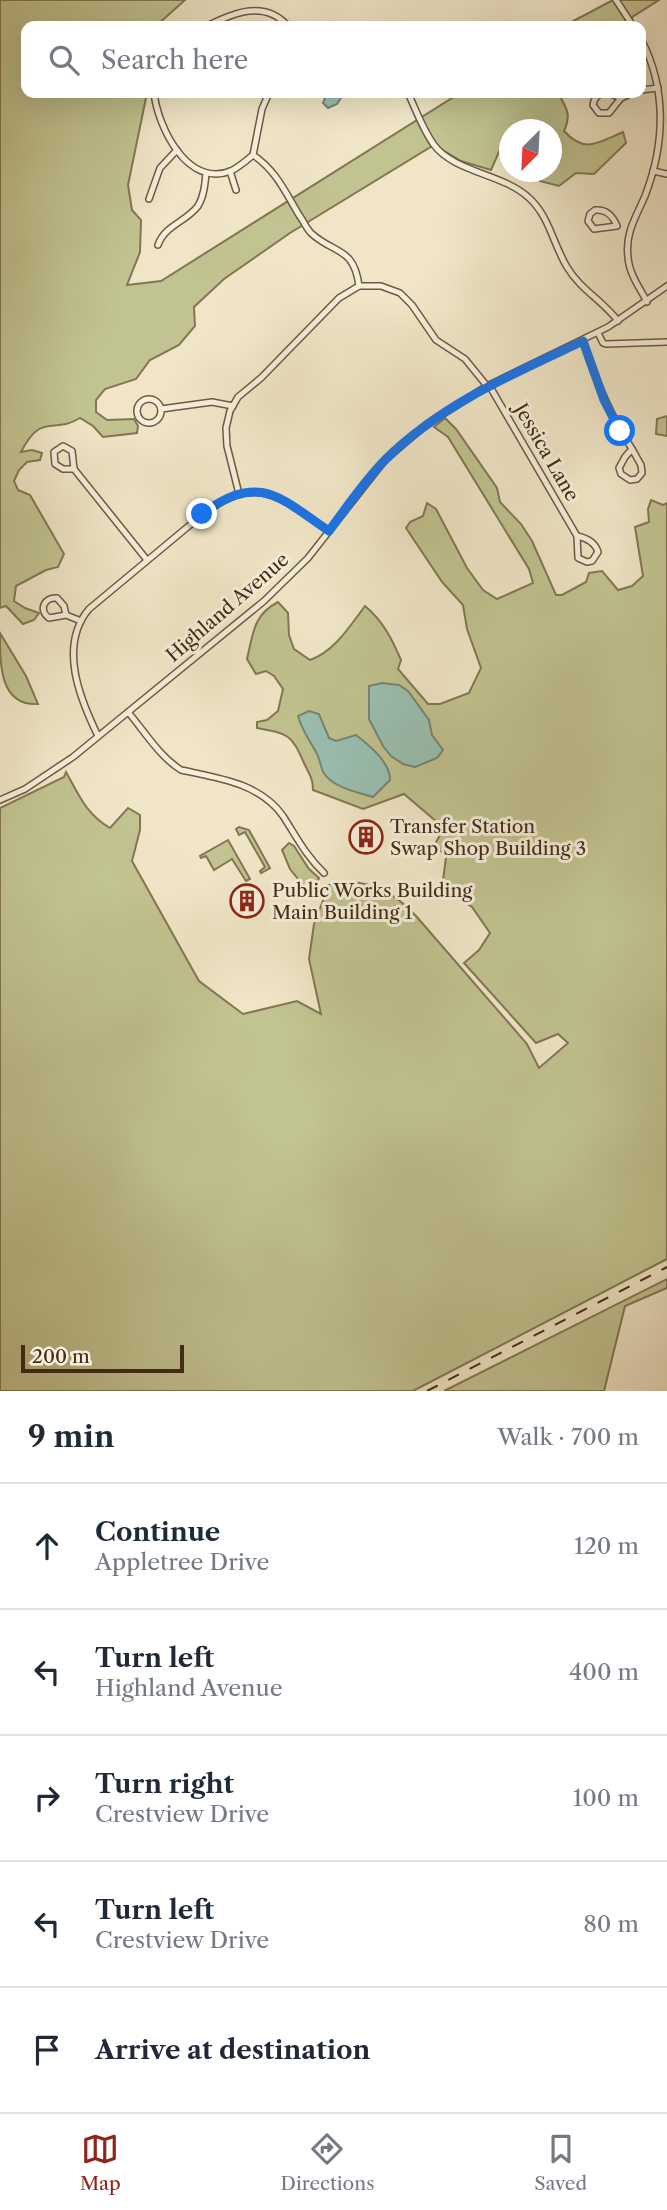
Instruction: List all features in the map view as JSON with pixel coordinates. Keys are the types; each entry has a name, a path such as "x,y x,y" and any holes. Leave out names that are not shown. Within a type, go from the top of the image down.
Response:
{"street":[{"path":"617,0 631,21"},
{"path":"218,21 235,13 262,8 283,21"},
{"path":"646,50 658,88 661,131 647,191 628,232 629,265 647,302"},
{"path":"646,89 658,88"},
{"path":"155,98 165,132 177,150 188,162 206,173 230,171 253,155 267,98"},
{"path":"410,98 434,145 450,158 506,182 528,197 543,214 572,275 618,321"},
{"path":"594,98 593,104 599,113 609,113 621,98"},
{"path":"149,199 160,168 177,150"},
{"path":"239,494 227,446 226,428 238,397 261,378 339,298 359,286 352,263 332,245 310,232 277,178 264,162 253,155"},
{"path":"230,171 236,190"},
{"path":"653,171 667,174"},
{"path":"158,245 164,232 198,205 204,190 206,173"},
{"path":"617,226 594,229 588,220 595,210 605,211 617,226 628,232"},
{"name":"Jessica Lane","path":"359,286 381,286 400,293 412,305 436,340 458,353 488,385 578,536 578,558 592,561 598,552 596,546 578,536"},
{"name":"Highland Avenue","path":"0,800 58,769 283,584 373,474 404,443 442,413 488,385 598,333 667,286"},
{"path":"598,333 606,344 667,342"},
{"path":"583,341 608,409 632,449 641,465 642,473 637,479 630,480 621,474 619,468 632,449"},
{"path":"148,399 158,402 161,409 159,417 153,422 142,419 138,413 141,402 148,399"},
{"path":"161,409 212,402 233,406"},
{"path":"74,469 64,469 55,464 54,452 58,447 63,446 72,451 74,469 147,560"},
{"path":"98,737 84,704 74,667 81,621 89,609 216,504 239,494 257,491 279,497 329,531"},
{"path":"66,615 64,606 57,598 45,601 44,614 49,618 66,615 81,621"},
{"path":"128,712 162,755 181,770 243,786 258,791 271,800 307,856 324,873"}],"green space":[{"path":"0,0 185,0 162,21 21,21 21,98 146,98 128,185 132,210 141,220 140,252 127,285 161,281 452,98 561,98 568,115 564,131 578,142 598,143 623,132 626,143 594,174 576,173 559,186 544,182 562,182 562,119 499,119 499,152 491,170 461,161 434,145 290,233 224,279 194,307 195,326 179,345 150,360 136,379 105,389 96,400 96,412 107,420 134,419 138,426 137,433 103,437 93,426 80,418 71,423 42,428 28,439 21,452 32,450 42,453 40,460 27,462 14,481 18,490 30,495 64,554 58,567 46,570 16,586 14,601 39,613 34,620 23,624 6,606 0,608"},
{"path":"613,0 659,0 626,21 573,21"},
{"path":"667,416 667,436 656,434 657,419"},
{"path":"445,418 456,429 497,488 500,502 521,524 532,541 556,595 562,595 586,582 589,573 602,571 618,590 632,586 643,576 635,527 649,522 648,509 651,500 663,505 667,503 667,1259 413,1391 0,1391 0,808 64,777 66,772 89,810 110,828 128,808 140,815 140,830 132,861 199,981 243,1014 297,1001 321,1014 309,959 314,924 329,885 366,884 398,899 416,916 527,1044 539,1068 568,1043 558,1034 536,1043 464,963 479,950 490,933 472,907 442,888 446,857 435,844 444,828 404,794 363,809 313,790 310,776 292,741 283,734 257,728 257,722 267,720 278,711 283,689 274,676 266,671 256,674 247,659 259,619 278,602 288,613 289,635 294,649 310,660 334,645 365,606 382,624 390,638 401,660 398,669 428,704 440,704 469,693 481,668 467,629 463,605 442,582 406,528 410,522 423,516 427,503 436,509 467,568 483,590 497,599 533,583 529,569 448,437 434,427"},
{"path":"0,633 26,676 38,704 25,703 9,691 2,670"},
{"path":"239,827 249,830 270,868 261,873 265,867 245,832 239,835 236,829"},
{"path":"228,840 250,879 246,881 232,859 214,870 206,856 200,856"},
{"path":"289,843 319,878 314,889 306,889 290,869 282,850"},
{"path":"667,1279 667,1288 625,1306 604,1391 444,1391"}],"shaded area":[{"path":"325,98 341,98 337,104 328,108 323,103"},
{"path":"382,683 399,685 408,691 429,720 432,735 443,750 437,758 415,767 403,764 383,746 369,719 369,686"},
{"path":"309,711 319,714 329,738 336,741 356,735 383,761 390,780 373,797 339,786 323,772 298,716"}],"railway":[{"path":"427,1391 667,1267"}],"place":[{"name":"Transfer Station Swap Shop Building 3","path":"366,837"},
{"name":"Public Works Building Main Building 1","path":"247,901"}],"route":[{"path":"202,514 229,497 250,492 271,493 329,531 380,466 427,424 486,386 583,341 604,400 620,431"}]}
